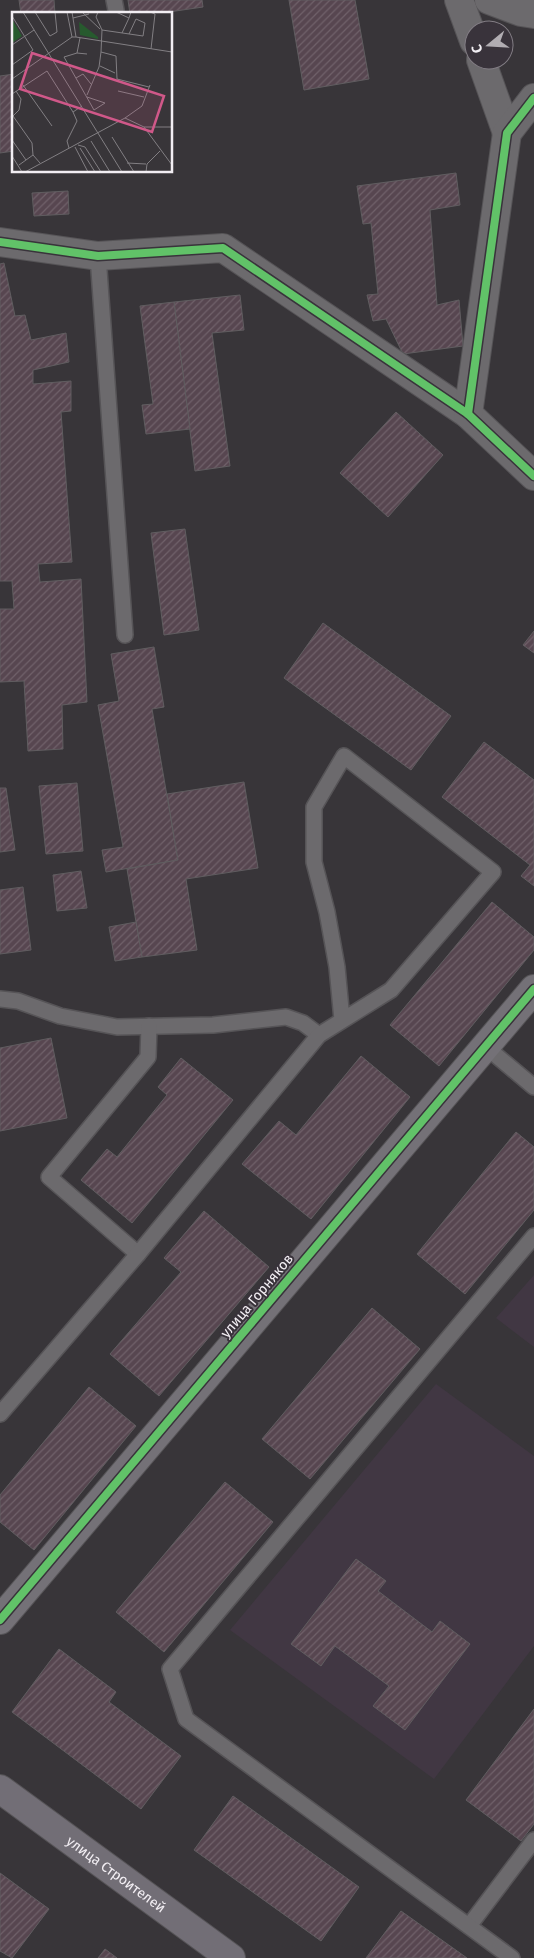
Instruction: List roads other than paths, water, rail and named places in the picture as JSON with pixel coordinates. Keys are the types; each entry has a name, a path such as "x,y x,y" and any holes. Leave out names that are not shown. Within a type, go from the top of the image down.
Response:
{"main road":[{"name":"улица Строителей","path":"0,1789 231,1958"}],"street":[{"path":"459,0 466,20"},
{"path":"490,0 521,12 534,14"},
{"path":"468,414 507,133 485,70"},
{"path":"507,133 534,98"},
{"path":"0,242 98,256 223,248 468,414 534,476"},
{"name":"улица Горняков","path":"0,1620 534,989"}],"lane":[{"path":"98,256 125,635"},
{"path":"0,1414 138,1254 319,1035 391,990 492,872 344,756 314,807 314,862 327,912 337,967 342,1020"},
{"path":"0,999 18,1001 60,1016 117,1027 213,1025 286,1017 303,1023 319,1035"},
{"path":"138,1254 49,1177 148,1057 149,1026"},
{"path":"485,1046 534,1087"},
{"path":"512,1958 186,1719 170,1669 534,1236"},
{"path":"469,1926 534,1840"}]}
